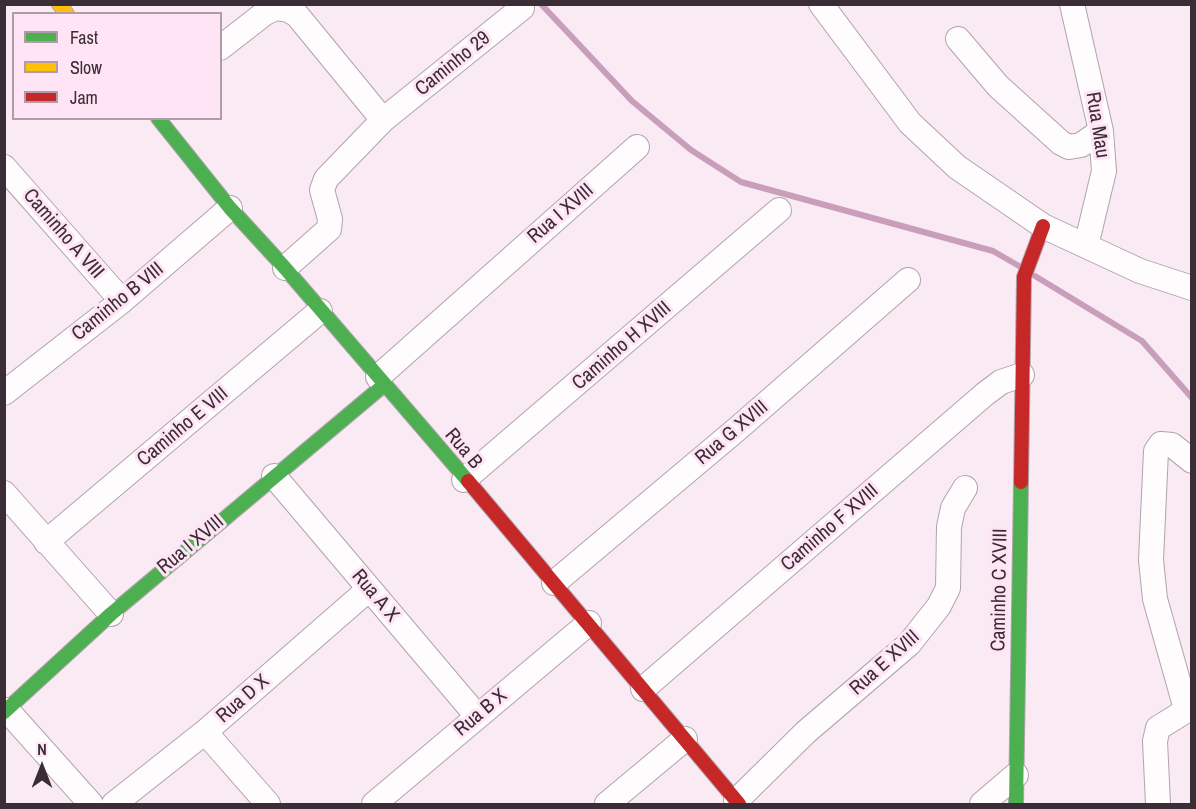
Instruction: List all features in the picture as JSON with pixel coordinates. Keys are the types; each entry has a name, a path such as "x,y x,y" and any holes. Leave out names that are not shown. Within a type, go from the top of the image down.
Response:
{"street":[{"path":"821,4 910,123 927,141 1039,235 1086,246 1140,271 1191,288"},
{"name":"Rua Mau","path":"1072,4 1101,131 1104,171 1086,246"},
{"path":"222,46 265,13 276,8 288,10 297,15 383,120"},
{"name":"Caminho 29","path":"285,268 329,229 330,219 322,190 326,179 383,120 522,8"},
{"path":"958,39 998,86 1061,144 1069,147 1081,145 1101,131"},
{"name":"Rua B","path":"160,120 230,208 285,268 464,480 589,623 737,803"},
{"name":"Rua I XVIII","path":"5,710 111,614 274,476 381,381 637,147"},
{"name":"Caminho A VIII","path":"8,178 122,301"},
{"name":"Caminho B VIII","path":"4,393 122,301 230,208"},
{"name":"Caminho H XVIII","path":"464,480 779,210"},
{"name":"Caminho C XVIII","path":"1016,804 1025,272 1039,235"},
{"name":"Rua G XVIII","path":"554,583 736,430 908,280"},
{"name":"Caminho E VIII","path":"46,542 320,311"},
{"name":"Caminho F XVIII","path":"643,689 985,394 1001,382 1022,375"},
{"path":"1158,804 1155,741 1158,728 1189,708 1183,659 1155,599 1151,577 1156,451 1161,444 1172,445 1191,461"},
{"name":"Rua A X","path":"274,476 477,716"},
{"name":"Rua E XVIII","path":"737,803 806,732 909,644 934,613 948,588 949,527 953,508 965,488"},
{"path":"4,494 111,614"},
{"name":"Rua D X","path":"114,804 205,732 369,589"},
{"name":"Rua B X","path":"374,804 589,623"},
{"path":"5,710 91,804"},
{"path":"205,732 268,804"},
{"path":"607,804 685,739"},
{"path":"982,804 1016,775"}],"waterway":[{"path":"541,4 632,101 691,150 741,182 993,251 1019,266"},
{"path":"1035,276 1142,341 1192,398"}],"traffic: fast":[{"path":"160,120 230,208 285,268 468,481"},
{"path":"4,712 111,614 384,385"},
{"path":"1016,804 1021,482"}],"traffic: slow":[{"path":"59,4 65,12"}],"traffic: jam":[{"path":"1021,482 1024,277 1043,226"},
{"path":"468,481 739,804"}]}
